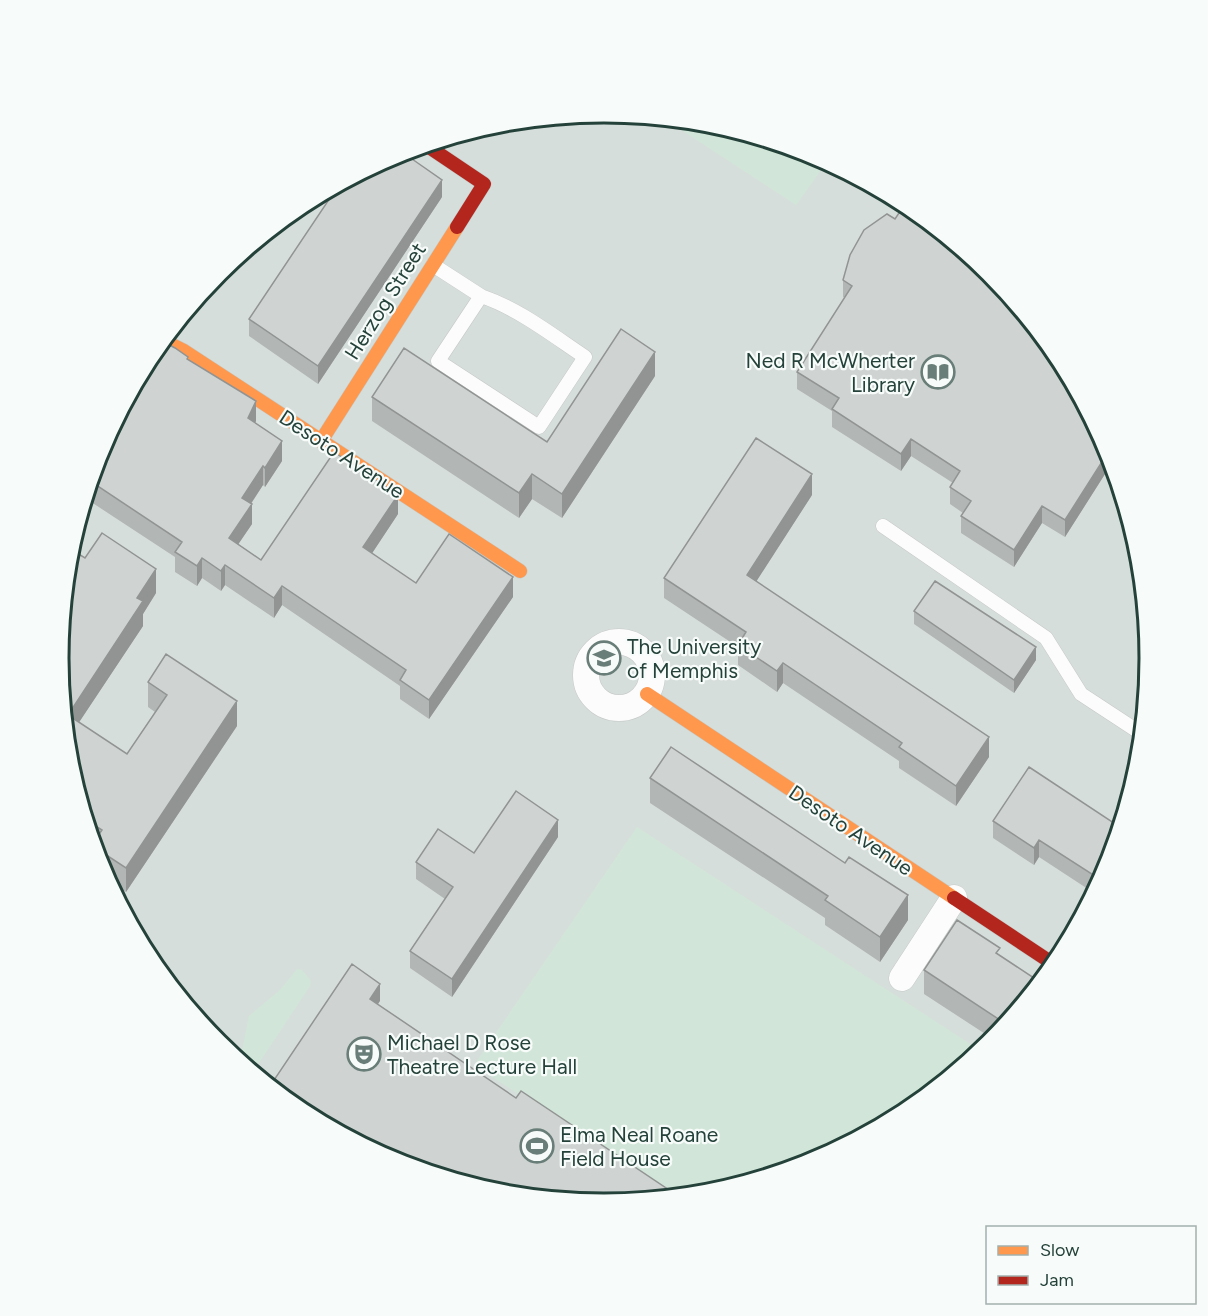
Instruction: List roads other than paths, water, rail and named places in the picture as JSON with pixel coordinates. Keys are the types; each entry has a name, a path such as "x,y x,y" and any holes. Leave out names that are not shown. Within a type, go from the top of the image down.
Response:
{"street":[{"name":"Herzog Street","path":"321,441 484,184 434,150"},
{"name":"Desoto Avenue","path":"171,344 520,571"},
{"name":"Desoto Avenue","path":"647,694 1046,959"},
{"path":"902,978 954,898"}],"lane":[{"path":"433,265 481,296 524,316 585,357 539,427 438,361 481,296"},
{"path":"883,526 1046,638 1081,694 1134,729"}],"place":[{"name":"Ned R McWherter Library","path":"938,372"},
{"name":"The University of Memphis","path":"604,658"},
{"name":"Michael D Rose Theatre Lecture Hall","path":"364,1054"},
{"name":"Elma Neal Roane Field House","path":"537,1146"}]}
